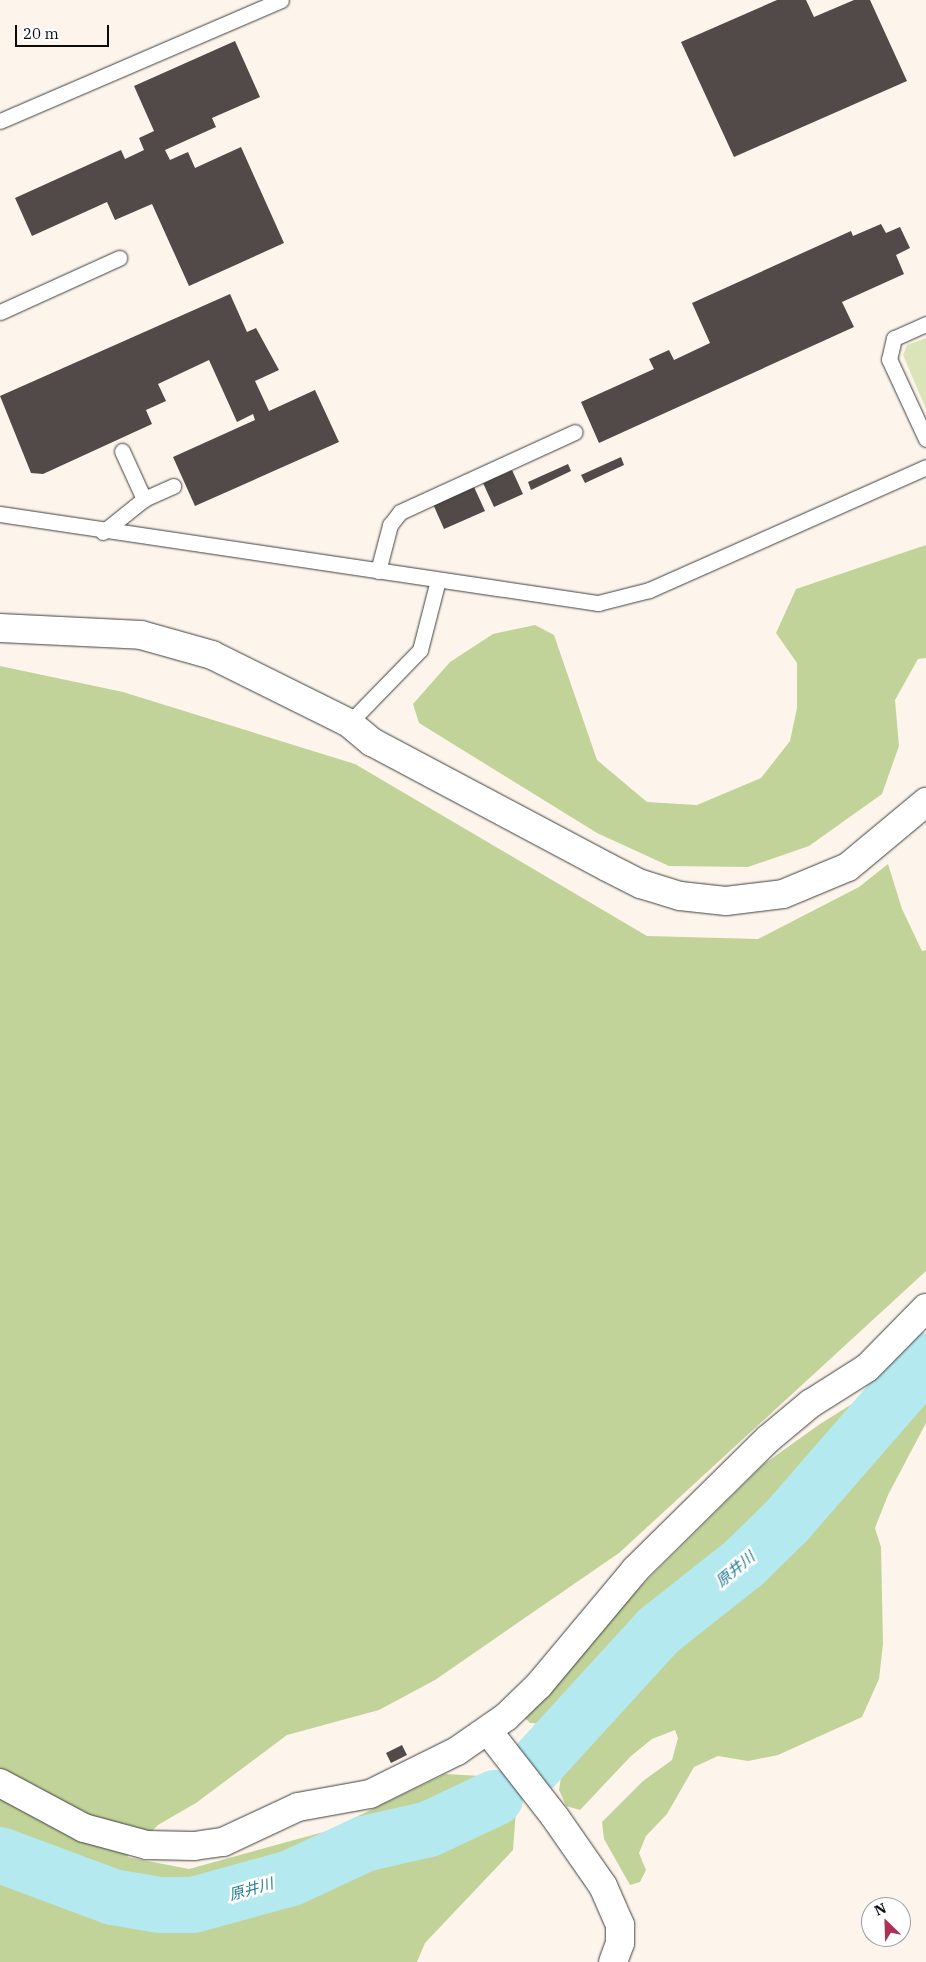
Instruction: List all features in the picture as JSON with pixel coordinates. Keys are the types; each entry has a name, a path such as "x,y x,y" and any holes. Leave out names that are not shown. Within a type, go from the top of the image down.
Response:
{"street":[{"path":"0,628 101,630 177,644 212,656 349,723 372,742 607,868 640,884 680,896 726,901 783,894 848,867 926,802"},
{"path":"0,1784 84,1828 147,1846 194,1846 223,1842 298,1808 370,1794 488,1731 539,1685 636,1570 761,1446 810,1404 867,1368 926,1308"},
{"path":"488,1731 555,1817 603,1886 620,1925 620,1943 613,1962"}],"lane":[{"path":"0,121 281,0"},
{"path":"0,312 119,258"},
{"path":"926,324 894,338 889,359 926,439"},
{"path":"378,571 390,525 400,512 574,432"},
{"path":"122,451 144,500"},
{"path":"0,514 103,532 598,603 649,590 926,467"},
{"path":"103,532 144,500 173,486"},
{"path":"349,723 420,650 438,580"}],"green space":[{"path":"926,338 926,409 903,355 907,345"},
{"path":"926,545 926,658 918,659 895,700 899,746 882,794 809,846 748,867 669,866 597,833 419,723 413,704 450,662 493,634 535,625 554,635 597,760 647,802 697,805 761,778 790,741 797,708 797,663 776,633 796,589"},
{"path":"0,666 123,692 355,764 647,936 758,939 859,887 888,864 902,909 922,951 926,950 926,1271 619,1553 435,1680 379,1710 287,1735 196,1803 158,1825 127,1857 189,1869 327,1831 445,1774 482,1776 516,1810 513,1850 425,1943 417,1962 0,1962"},
{"path":"926,1365 926,1423 888,1495 875,1528 881,1547 883,1644 879,1679 862,1717 778,1755 748,1761 718,1756 694,1767 667,1814 646,1836 639,1853 646,1870 640,1882 630,1885 604,1839 602,1822 643,1781 672,1760 678,1738 675,1730 652,1739 631,1756 580,1810 566,1806 559,1790 562,1771 588,1742 589,1729 583,1719 572,1715 542,1724 530,1723 524,1717 640,1587 764,1464 820,1424 892,1379"}],"building":[{"path":"777,0 806,0 814,17 854,0 870,0 907,81 734,157 681,42"},
{"path":"235,41 260,97 212,118 216,127 165,150 170,160 188,152 195,168 241,147 284,243 189,286 152,204 115,220 107,202 32,236 15,198 121,150 125,159 144,150 139,138 154,131 134,86"},
{"path":"881,224 886,233 900,227 910,248 896,255 904,274 842,302 854,327 599,443 581,402 654,369 649,359 669,350 674,360 710,343 692,303 851,231 853,236"},
{"path":"230,294 247,332 256,328 279,370 255,381 269,411 315,390 339,442 195,506 173,457 255,420 253,414 237,422 209,360 158,384 166,401 146,410 152,424 43,474 31,473 0,396"},
{"path":"621,457 624,465 585,483 581,475"},
{"path":"568,464 571,471 531,490 528,482"},
{"path":"512,470 523,494 494,507 483,483"},
{"path":"474,487 485,511 444,529 433,504"},
{"path":"402,1745 407,1755 391,1763 386,1753"}],"waterway":[{"name":"原井川","path":"534,1767 658,1631 744,1563 786,1522 926,1361"},
{"name":"原井川","path":"0,1855 113,1897 160,1905 193,1905 291,1878 364,1844 429,1829 495,1798"}]}
